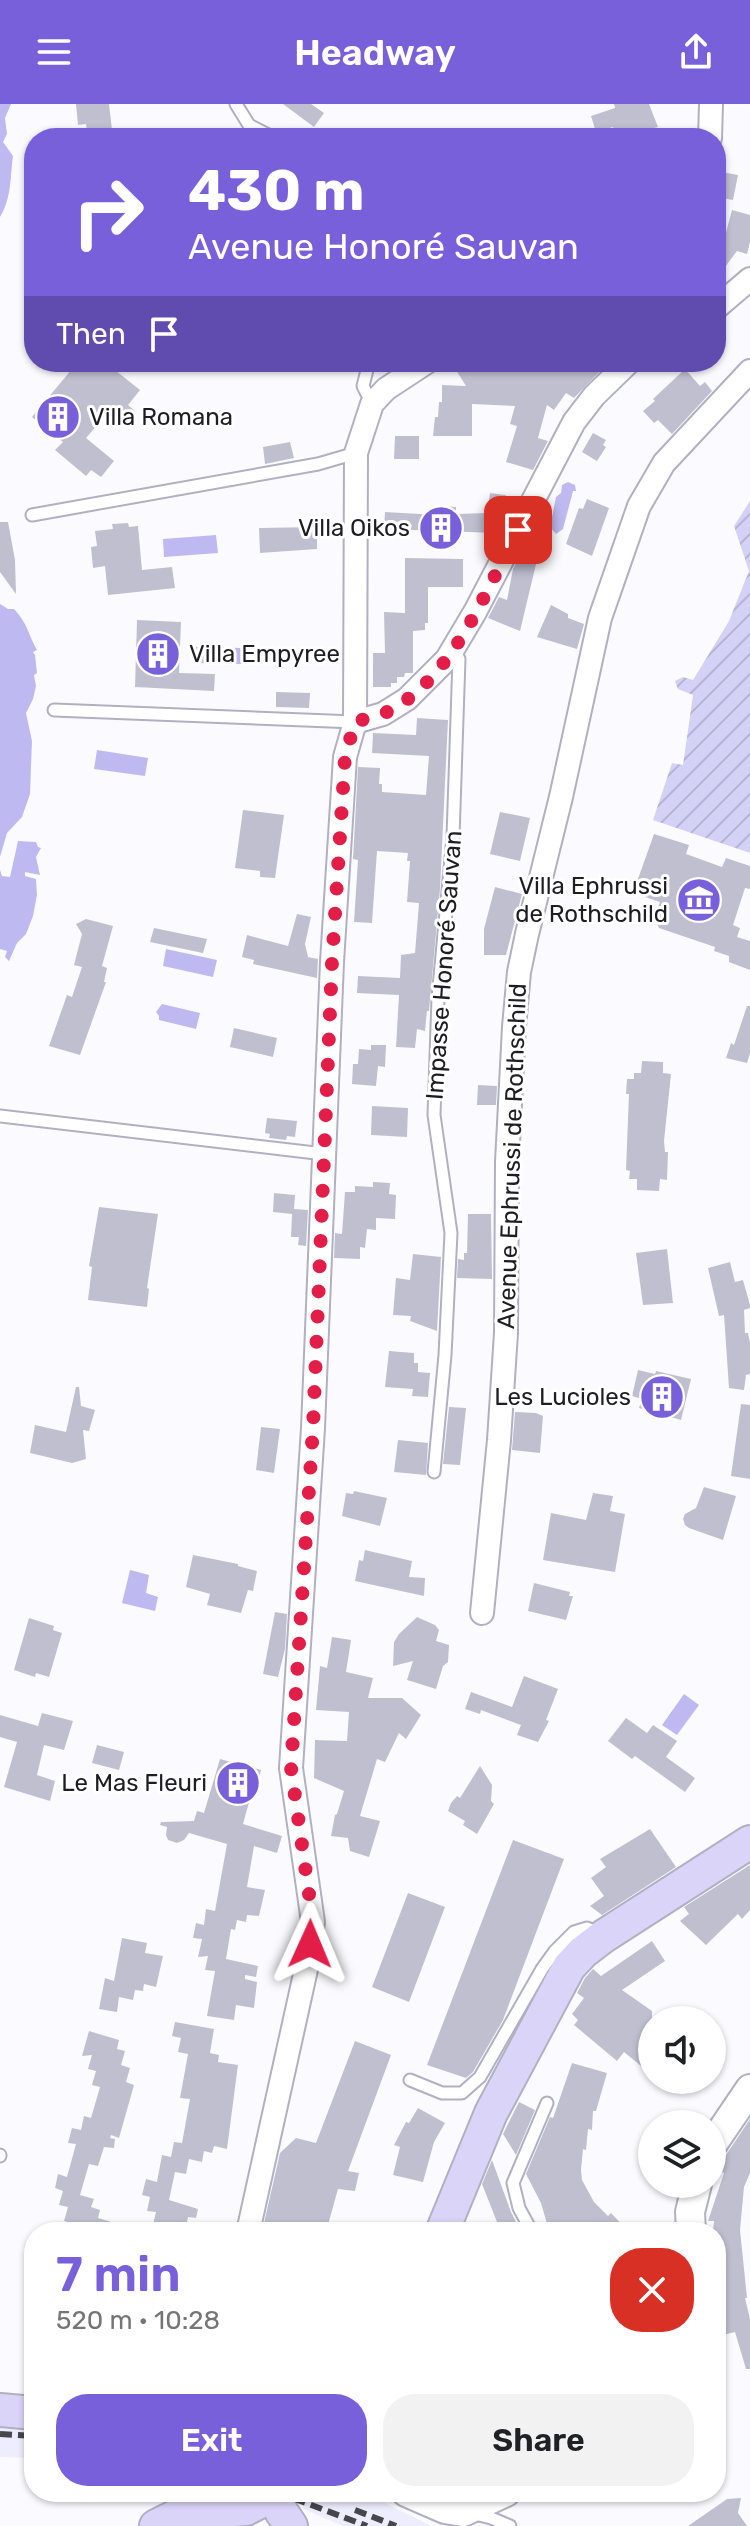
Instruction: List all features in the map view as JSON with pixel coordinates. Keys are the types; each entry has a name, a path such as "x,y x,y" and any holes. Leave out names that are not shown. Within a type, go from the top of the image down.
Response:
{"main road":[{"path":"446,2222 491,2113 569,1967 604,1936 750,1842"},
{"path":"0,2410 24,2412"},
{"path":"156,2526 180,2514 276,2506"}],"street":[{"path":"710,128 711,104"},
{"path":"726,299 750,279"},
{"name":"Avenue Ephrussi de Rothschild","path":"482,1613 506,1333 507,1162 515,1014 524,947 600,618 639,506 664,463 750,371"},
{"path":"250,2222 307,1965 313,1922 291,1768 313,1428 332,977 345,757 355,722 356,453 372,404 386,389 412,372"},
{"path":"355,722 383,714 407,699 434,674 453,649 574,422 594,396 619,372"},
{"path":"726,2124 750,2089"},
{"path":"690,2222 694,2198"},
{"path":"429,2502 468,2519 492,2502"}],"lane":[{"path":"236,104 249,125 255,128"},
{"path":"366,372 363,386 372,404"},
{"path":"32,515 318,464 356,453"},
{"name":"Impasse Honoré Sauvan","path":"434,1472 445,1355 451,1233 434,1115 438,998 454,822 459,659 453,649"},
{"path":"54,710 355,722"},
{"path":"0,1116 324,1154"},
{"path":"410,2080 442,2093 462,2093 480,2077 555,1951 574,1932 587,1928 604,1936"},
{"path":"527,2222 519,2208 513,2183 547,2103"},
{"path":"468,2519 491,2518 510,2526"}],"shaded area":[{"path":"0,104 11,104 5,118 7,134 3,142 13,156 9,194 0,217"},
{"path":"568,482 575,485 576,491 573,491 563,529 556,534 550,527 556,497 561,493 562,485"},
{"path":"750,501 750,853 653,820 672,763 683,765 693,695 678,689 675,681 683,677 693,680 729,621 749,571 734,526"},
{"path":"216,535 218,553 164,557 163,539"},
{"path":"0,604 14,609 25,624 37,650 33,652 37,673 34,675 36,686 33,699 26,713 32,741 30,794 22,817 7,833 0,857"},
{"path":"195,647 242,648 242,664 195,663 192,651"},
{"path":"97,750 148,758 145,776 94,769"},
{"path":"18,841 36,842 41,848 36,857 40,875 25,872 25,876 36,879 37,895 26,934 17,943 9,961 5,957 7,951 0,949 0,870 2,876 10,877"},
{"path":"166,949 217,960 213,977 163,966"},
{"path":"162,1004 200,1013 196,1029 159,1020 156,1012"},
{"path":"130,1570 149,1575 146,1593 158,1597 155,1611 122,1603"},
{"path":"684,1694 699,1705 677,1735 662,1725"},
{"path":"0,2424 24,2425 24,2458 0,2457"},
{"path":"305,2502 383,2502 432,2526 343,2526 303,2509"}],"building":[{"path":"76,104 109,104 112,128 78,125"},
{"path":"283,104 311,104 324,113 314,127"},
{"path":"614,104 649,104 658,127 595,128 591,116 615,108"},
{"path":"726,173 738,175 733,200 726,199"},
{"path":"732,210 750,215 747,254 737,251 726,266 726,232"},
{"name":"Villa Romana","path":"70,372 118,372 140,390 128,405 135,411 124,424 109,411 86,438 114,461 101,477 91,470 86,476 55,450 63,442 32,417"},
{"path":"457,372 599,372 574,398 566,393 554,410 547,405 538,438 548,441 533,470 506,462 517,426 510,424 515,406 472,404 472,436 433,436 435,417 438,417 439,402 442,402 442,385 466,386"},
{"path":"682,372 688,372 700,386 705,382 712,391 672,434 658,420 654,423 643,411 655,401 653,399"},
{"path":"593,433 606,440 603,445 606,447 597,461 582,452"},
{"path":"395,436 419,436 419,459 394,459"},
{"path":"290,442 294,458 265,464 263,447"},
{"path":"490,493 506,495 503,517 496,533 384,529 385,512 438,515 440,506 456,507 456,514 487,513"},
{"path":"587,499 609,508 592,556 566,544 579,508 583,509"},
{"path":"0,522 8,522 15,560 16,594 0,572"},
{"path":"128,523 129,527 138,526 142,570 172,567 175,588 108,595 105,566 93,568 91,547 97,546 95,531 113,529 112,524"},
{"path":"317,527 317,549 260,553 259,528"},
{"path":"522,553 537,560 520,631 488,618 499,597 507,600 513,569"},
{"path":"405,558 463,559 463,587 428,587 428,623 425,623 425,630 413,631 413,673 397,677 397,683 391,683 391,687 373,687 373,653 385,653 384,612 405,613"},
{"path":"551,605 568,614 568,618 584,624 577,649 537,637"},
{"name":"Villa Empyree","path":"137,620 181,622 179,673 215,674 214,691 135,687"},
{"path":"276,692 310,693 309,708 276,707"},
{"path":"417,718 448,720 440,889 429,1011 425,1031 417,1029 415,1048 396,1047 399,995 357,993 358,976 400,978 401,955 415,953 419,903 407,902 408,853 377,851 372,923 354,922 358,860 353,859 358,767 380,768 382,792 426,795 429,756 372,753 373,733 416,735"},
{"path":"243,810 284,815 275,878 260,877 260,871 235,868"},
{"path":"500,812 530,818 520,861 490,854"},
{"name":"Villa Ephrussi de Rothschild","path":"654,834 689,845 686,854 722,867 726,858 750,866 750,889 745,888 733,925 740,928 737,937 750,941 750,970 729,962 729,956 714,951 715,947 659,928 654,917 660,902 633,893"},
{"path":"495,887 522,894 506,955 484,955 484,929"},
{"path":"297,914 311,917 305,944 308,957 318,959 317,978 253,964 254,960 242,957 247,935 288,946"},
{"path":"86,919 113,926 102,966 107,968 106,982 80,1055 49,1046 67,995 72,997 82,967 74,965 82,934 76,924"},
{"path":"154,928 207,939 203,953 150,942"},
{"path":"747,1006 750,1006 750,1053 747,1063 726,1058 731,1043 734,1045"},
{"path":"234,1028 277,1038 273,1057 230,1047"},
{"path":"371,1045 386,1045 385,1067 378,1066 376,1086 352,1084 353,1064 358,1064 359,1049 371,1050"},
{"path":"642,1061 663,1062 663,1073 671,1074 664,1141 665,1152 668,1152 667,1180 660,1179 659,1191 637,1190 637,1179 629,1179 630,1171 626,1170 627,1079 634,1079 634,1073 641,1073"},
{"path":"478,1085 497,1086 496,1105 477,1105"},
{"path":"372,1106 408,1108 407,1137 371,1135"},
{"path":"267,1118 297,1121 295,1137 287,1136 286,1140 269,1138 270,1134 265,1133"},
{"path":"373,1182 390,1183 389,1194 396,1195 395,1219 376,1218 376,1230 367,1229 365,1248 360,1247 360,1259 334,1258 335,1233 342,1234 345,1192 355,1192 355,1186 373,1187"},
{"path":"274,1193 295,1195 294,1209 308,1210 306,1246 298,1245 299,1237 291,1237 292,1214 273,1212"},
{"path":"99,1207 158,1214 147,1307 88,1300 92,1267 89,1266"},
{"path":"468,1214 491,1214 492,1279 457,1278 458,1259 464,1260 464,1253 467,1253"},
{"path":"667,1249 673,1303 643,1305 636,1253"},
{"path":"413,1254 441,1257 437,1331 410,1321 411,1316 393,1315 396,1278 410,1280"},
{"path":"730,1262 735,1282 743,1280 750,1305 744,1310 745,1333 748,1333 750,1343 750,1374 746,1375 744,1390 729,1388 724,1315 719,1316 708,1268"},
{"path":"389,1351 414,1353 418,1372 430,1373 428,1397 412,1396 413,1389 385,1387"},
{"name":"Les Lucioles","path":"638,1370 691,1379 681,1420 639,1408 642,1399 632,1396"},
{"path":"76,1387 79,1387 81,1406 95,1410 89,1431 83,1430 86,1459 72,1463 30,1453 35,1425 66,1432"},
{"path":"741,1404 750,1405 750,1479 731,1476"},
{"path":"449,1407 466,1408 460,1465 443,1464"},
{"path":"515,1412 543,1416 540,1453 512,1450"},
{"path":"261,1427 280,1429 274,1473 256,1470"},
{"path":"398,1440 428,1443 426,1475 394,1472"},
{"path":"704,1487 736,1496 723,1540 685,1525 685,1514 696,1508"},
{"path":"354,1491 387,1498 380,1526 342,1516 346,1493 353,1494"},
{"path":"593,1493 613,1496 610,1511 625,1514 615,1572 543,1560 551,1513 586,1520"},
{"path":"365,1550 412,1561 409,1577 425,1578 424,1596 355,1581 359,1560 363,1561"},
{"path":"193,1555 257,1571 253,1591 248,1590 241,1613 207,1605 210,1594 186,1587"},
{"path":"534,1583 570,1592 569,1596 573,1596 566,1620 528,1611"},
{"path":"275,1612 287,1614 285,1649 278,1677 263,1674"},
{"path":"417,1617 435,1625 439,1630 436,1641 449,1645 448,1662 443,1666 436,1689 407,1680 413,1661 393,1666 394,1642"},
{"path":"29,1618 54,1626 53,1630 62,1633 49,1677 36,1673 35,1677 14,1670"},
{"path":"332,1637 351,1640 346,1672 373,1678 368,1698 402,1698 421,1715 406,1739 399,1733 385,1762 377,1759 360,1816 380,1821 369,1857 350,1851 348,1838 331,1836 344,1791 314,1778 315,1740 347,1741 349,1712 316,1710 320,1666 327,1668"},
{"path":"524,1676 558,1689 546,1720 549,1721 538,1742 517,1735 521,1725 481,1710 480,1714 465,1709 471,1692 512,1707"},
{"path":"42,1713 73,1721 64,1750 44,1745 37,1775 55,1781 50,1801 4,1787 17,1742 0,1737 0,1715 38,1726"},
{"path":"626,1718 647,1733 653,1725 677,1741 666,1757 695,1778 685,1792 635,1756 632,1759 608,1741"},
{"path":"97,1745 124,1752 119,1770 92,1763"},
{"path":"220,1759 261,1770 243,1824 282,1836 277,1853 254,1846 247,1887 265,1890 259,1916 247,1915 246,1922 237,1920 235,1930 231,1929 226,1959 258,1966 256,1977 245,1975 245,1979 257,1982 254,2008 236,2005 234,2020 207,2016 215,1971 205,1970 208,1956 198,1957 202,1939 193,1938 196,1923 204,1925 206,1909 215,1911 227,1844 189,1833 177,1843 168,1840 167,1827 160,1825 161,1822 194,1821 197,1811 204,1813"},
{"path":"480,1766 492,1785 491,1801 494,1804 477,1834 463,1825 465,1821 448,1811"},
{"path":"650,1829 676,1867 602,1915 590,1906 604,1896 591,1878 606,1867 600,1859"},
{"path":"513,1840 564,1859 503,2020 473,2072 466,2078 427,2065"},
{"path":"750,1865 750,1910 742,1919 738,1914 706,1945 680,1921 689,1914 684,1907"},
{"path":"408,1893 445,1907 409,2002 372,1987"},
{"path":"122,1938 147,1943 145,1953 163,1956 156,1987 144,1984 143,1991 135,1990 133,2000 119,1997 117,2012 99,2009 105,1978 114,1981"},
{"path":"652,1941 665,1961 622,1990 645,2006 638,2006 638,2064 624,2052 617,2061 574,2025 578,2020 572,2014 584,1998 577,1993 585,1978 593,1969 601,1976"},
{"path":"175,2022 214,2029 210,2053 219,2055 218,2062 238,2065 227,2149 214,2146 212,2153 204,2151 202,2162 189,2159 186,2174 175,2172 169,2200 198,2209 196,2218 188,2217 187,2222 154,2222 156,2212 147,2211 150,2197 142,2195 146,2179 157,2182 162,2155 171,2157 174,2142 182,2143 190,2099 180,2098 188,2054 178,2052 181,2038 172,2036"},
{"path":"89,2031 119,2040 117,2049 125,2051 121,2065 130,2068 126,2082 134,2085 119,2138 111,2135 110,2138 115,2139 114,2148 104,2147 98,2166 89,2164 80,2195 94,2199 91,2207 100,2210 98,2218 112,2222 64,2221 68,2207 59,2205 63,2191 55,2188 58,2174 67,2177 76,2144 68,2143 72,2128 81,2130 84,2116 91,2118 100,2087 92,2085 96,2071 88,2069 92,2055 82,2056"},
{"path":"355,2041 391,2055 348,2171 359,2173 355,2191 338,2189 329,2222 264,2222 280,2153 296,2138 316,2143"},
{"path":"572,2063 607,2073 596,2111 593,2111 592,2130 588,2129 581,2170 582,2180 594,2202 620,2222 547,2222 526,2174 550,2117 553,2118"},
{"path":"519,2102 535,2110 516,2155 503,2134"},
{"path":"418,2108 445,2123 434,2142 423,2182 393,2175 400,2147 394,2145 406,2122 409,2123"},
{"path":"750,2119 750,2173 744,2187 740,2230 745,2298 750,2319 750,2369 746,2369 735,2332 726,2334 726,2222 708,2221 716,2198 726,2198 726,2155"},
{"path":"492,2160 516,2222 497,2222 482,2184"},
{"path":"741,2498 738,2513 747,2526 688,2526 726,2502 727,2499"}],"railway":[{"path":"0,2434 24,2435"},
{"path":"303,2502 367,2526"},
{"path":"355,2510 396,2526"}],"place":[{"name":"Villa Romana","path":"58,417"},
{"name":"Villa Oikos","path":"441,528"},
{"name":"Villa Empyree","path":"158,654"},
{"name":"Villa Ephrussi de Rothschild","path":"699,900"},
{"name":"Les Lucioles","path":"662,1397"},
{"name":"Le Mas Fleuri","path":"238,1783"}],"route":[{"path":"310,1944 313,1922 291,1768 313,1428 332,962 345,757 355,722 383,714 407,699 447,659 518,530"}]}
